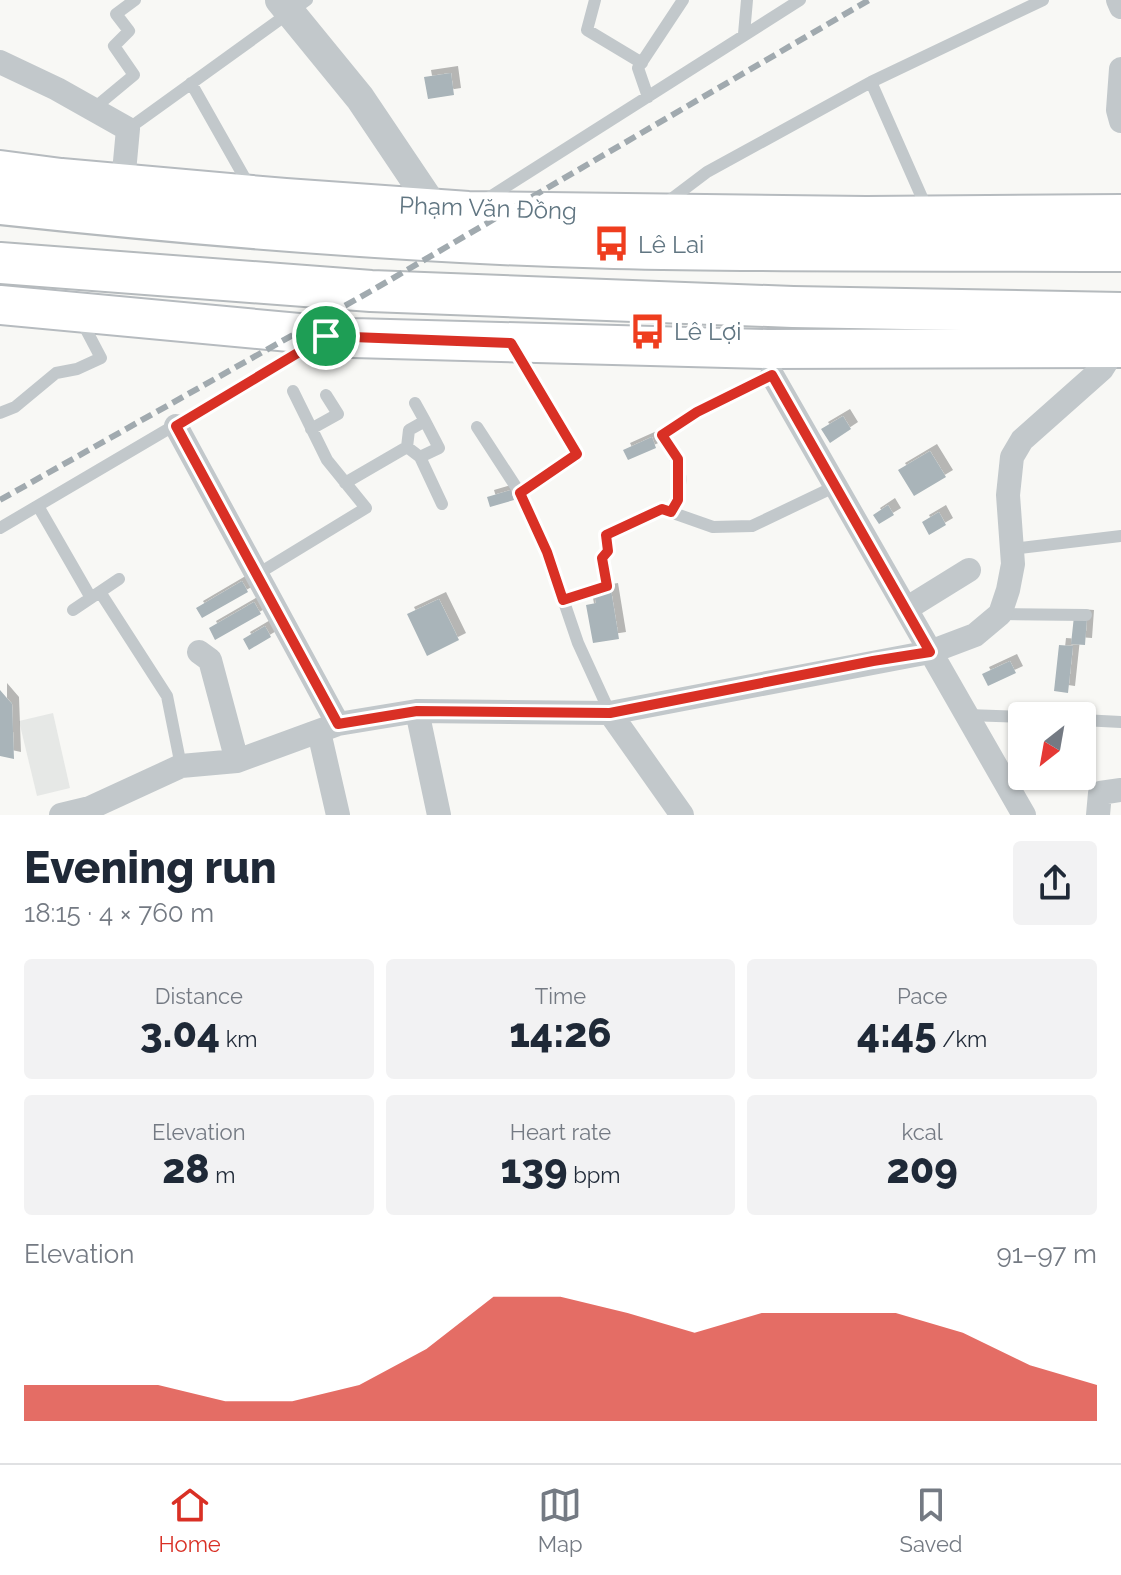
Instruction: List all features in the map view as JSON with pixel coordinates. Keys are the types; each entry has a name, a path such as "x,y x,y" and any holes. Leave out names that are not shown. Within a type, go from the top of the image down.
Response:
{"highway":[{"name":"Phạm Văn Đồng","path":"0,204 143,220 346,235 599,248 1121,251"},
{"path":"0,263 371,291 793,307 1120,336"}],"main road":[{"name":"Phạm Văn Đồng","path":"0,170 254,195 451,209 930,216 1121,214"},
{"path":"0,305 326,336 511,343 767,349 1120,336"}],"street":[{"path":"1118,0 1121,7"},
{"path":"292,4 360,98 451,209"},
{"path":"0,62 128,129 123,183"},
{"path":"1121,69 1118,110 1121,121"},
{"path":"61,815 90,808 181,766 237,761 328,728 417,711 610,713 930,652 975,635 1000,614 1008,590 1013,564 1008,495 1012,457 1022,440 1102,369 1120,336"},
{"path":"772,375 1024,815"},
{"path":"176,426 256,575 328,728 338,815"},
{"path":"906,609 969,570"},
{"path":"199,652 210,660 237,761"},
{"path":"417,711 439,815"},
{"path":"610,713 682,815"},
{"path":"1098,815 1100,793 1121,790"}],"lane":[{"path":"93,109 134,75 114,46 129,31 116,14 135,0"},
{"path":"595,0 587,30 642,63"},
{"path":"648,97 638,68 683,0"},
{"path":"744,34 747,0"},
{"path":"451,209 648,97 800,0"},
{"path":"654,212 707,172 871,82 1043,0"},
{"path":"128,129 292,4"},
{"path":"871,82 930,216"},
{"path":"191,83 254,195"},
{"path":"0,413 15,407 56,373 77,369 101,358 77,313"},
{"path":"0,528 326,336"},
{"path":"511,343 577,454 520,493"},
{"path":"671,512 678,500 678,459 662,435 697,412 772,375"},
{"path":"256,575 366,508 327,460 293,391"},
{"path":"311,429 338,414 326,395"},
{"path":"415,403 439,448 420,457"},
{"path":"407,447 409,430 425,421"},
{"path":"477,427 520,493 547,552 578,643 610,713"},
{"path":"345,483 407,447"},
{"path":"407,447 420,457 442,504"},
{"path":"563,600 607,586 602,558 608,551 606,535 662,509 713,527 752,526 836,486"},
{"path":"38,506 167,696 181,766"},
{"path":"1012,549 1121,536"},
{"path":"73,610 119,579"},
{"path":"1000,614 1086,615"},
{"path":"967,715 1008,716"},
{"path":"1096,721 1121,722"}],"shaded area":[{"path":"53,713 70,788 37,796 19,721"}],"building":[{"path":"451,73 454,95 428,99 424,77"},
{"path":"843,416 851,429 830,443 821,429"},
{"path":"652,437 656,448 628,460 623,450"},
{"path":"930,451 946,477 914,496 898,470"},
{"path":"511,490 514,500 490,507 487,497"},
{"path":"888,505 894,515 879,524 873,515"},
{"path":"939,512 946,525 929,535 922,522"},
{"path":"242,581 248,592 202,618 196,608"},
{"path":"611,590 619,639 593,643 586,605 596,603 594,593"},
{"path":"439,599 459,640 427,656 407,614"},
{"path":"254,602 261,614 215,640 209,628"},
{"path":"1074,616 1087,617 1085,645 1071,644"},
{"path":"265,626 271,637 249,650 243,639"},
{"path":"1059,645 1073,646 1068,693 1054,691"},
{"path":"1010,661 1016,673 988,686 982,674"},
{"path":"0,690 12,704 14,759 0,756"}],"railway":[{"path":"0,500 371,291 869,0"}],"place":[{"name":"Lê Lai","path":"612,244"},
{"name":"Lê Lợi","path":"648,331"}],"route":[{"path":"326,336 511,343 577,454 520,493 547,552 563,600 607,586 602,558 608,551 606,535 662,509 671,512 678,500 678,459 662,435 697,412 772,375 930,652 610,713 417,711 338,724 176,426 326,336"}]}
